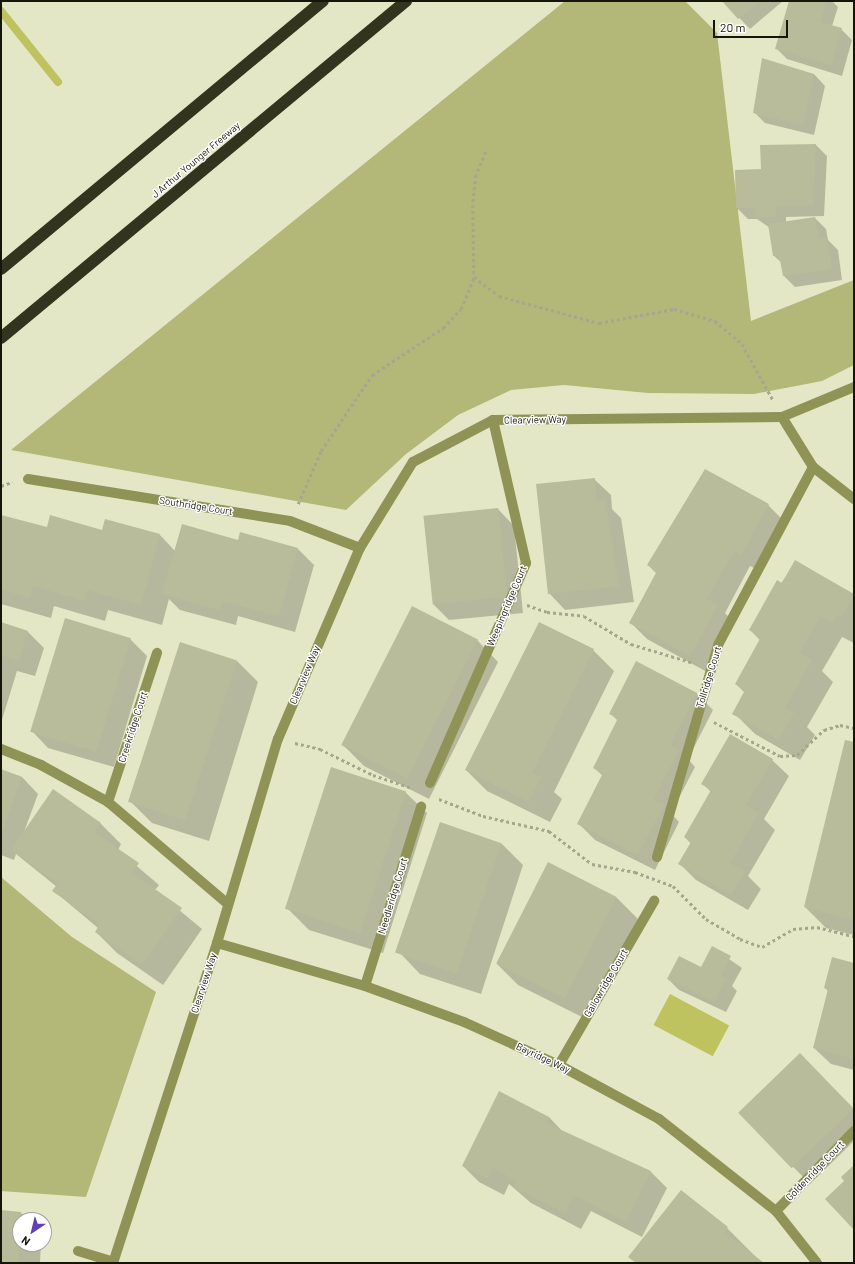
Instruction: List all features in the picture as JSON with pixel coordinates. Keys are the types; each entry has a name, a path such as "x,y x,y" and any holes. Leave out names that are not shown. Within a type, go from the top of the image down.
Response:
{"highway":[{"path":"1,270 323,1"},
{"name":"J Arthur Younger Freeway","path":"1,338 406,1"}],"street":[{"path":"854,387 782,417 813,467 854,499"},
{"name":"Clearview Way","path":"113,1263 217,943 278,739 360,548 413,462 493,420 782,417"},
{"name":"Weepingridge Court","path":"430,783 512,599 526,563 493,420"},
{"name":"Tollridge Court","path":"657,856 718,645 813,467"},
{"name":"Southridge Court","path":"28,479 290,521 360,548"},
{"name":"Creekridge Court","path":"108,802 157,653"},
{"path":"1,749 41,765 108,802 228,904"},
{"name":"Needleridge Court","path":"365,986 421,807"},
{"name":"Gallowridge Court","path":"560,1065 654,901"},
{"name":"Bayridge Way","path":"217,943 365,986 464,1022 560,1065 659,1119 776,1211 817,1263"},
{"name":"Goldenridge Court","path":"776,1211 854,1131"},
{"path":"78,1251 113,1263"}],"path":[{"path":"290,521 321,451 372,375 443,328 461,309 474,277 473,204 476,175 486,152"},
{"path":"474,277 499,296 599,323 674,309 715,321 742,344 782,417"},
{"path":"512,599 547,612 584,616 631,644 683,662 712,664"},
{"path":"698,714 780,756 797,755 824,730 840,725 854,728"},
{"path":"278,739 320,749 373,775 419,791"},
{"path":"433,796 483,816 549,831 592,864 635,872 673,886 706,919 740,940 762,947 793,929 817,927 854,936"},
{"path":"654,901 657,856"}],"shaded area":[{"path":"565,1 685,1 717,33 751,321 854,280 854,365 822,381 754,394 648,393 564,385 511,390 458,415 406,454 346,510 11,450"},
{"path":"1,877 72,937 156,992 86,1197 1,1191"},
{"path":"670,994 729,1025 713,1056 654,1025"}],"building":[{"path":"722,1 761,1 738,19"},
{"path":"789,1 826,1 820,22 842,28 831,65 775,49"},
{"path":"762,58 814,74 803,125 753,113"},
{"path":"816,144 813,205 776,206 776,217 754,217 754,208 736,208 735,170 761,169 760,145"},
{"path":"815,217 819,239 827,238 832,269 783,276 779,255 773,256 768,224"},
{"path":"705,469 769,504 741,555 734,551 707,599 718,605 690,656 629,623 657,571 647,565"},
{"path":"595,478 597,501 605,500 619,586 548,594 536,484"},
{"path":"498,508 507,597 433,604 423,516"},
{"path":"1,515 47,527 50,515 102,530 105,519 160,534 141,605 87,590 84,601 33,586 30,598 1,589"},
{"path":"182,524 238,540 240,532 298,548 279,616 222,601 220,610 162,594"},
{"path":"795,560 854,595 842,617 838,614 833,623 820,616 800,653 812,660 785,708 794,713 779,740 732,714 745,690 735,684 761,637 749,630 777,580 782,583"},
{"path":"412,606 478,640 407,779 341,745"},
{"path":"65,618 131,638 96,752 30,732"},
{"path":"1,622 28,631 19,661 1,655"},
{"path":"539,622 594,649 532,773 541,777 529,802 465,770"},
{"path":"180,642 237,661 185,820 128,802"},
{"path":"636,661 697,693 670,745 679,750 654,799 664,805 638,855 577,824 603,773 593,768 618,718 609,714"},
{"path":"730,734 773,759 746,805 759,813 730,863 745,872 731,895 678,864 691,842 684,837 711,790 701,784"},
{"path":"845,740 854,742 854,920 804,907"},
{"path":"331,767 406,791 360,933 285,909"},
{"path":"1,769 22,777 1,835"},
{"path":"53,789 101,823 94,832 139,863 132,873 182,908 142,965 95,932 100,924 52,891 58,883 11,850"},
{"path":"440,822 501,843 457,974 395,952"},
{"path":"548,862 617,897 565,999 496,964"},
{"path":"712,946 731,956 721,976 726,979 714,1002 667,979 679,956 701,967"},
{"path":"832,957 854,963 854,1059 813,1048 828,989 824,988"},
{"path":"800,1053 853,1108 792,1168 738,1113"},
{"path":"499,1091 549,1117 546,1123 651,1171 626,1222 574,1195 565,1213 513,1187 517,1181 493,1168 487,1179 462,1166"},
{"path":"854,1165 854,1230 825,1199 844,1181 841,1177"},
{"path":"681,1190 728,1227 724,1232 764,1263 636,1263 628,1257"},
{"path":"1,1210 21,1212 12,1212 12,1252 19,1252 18,1263 1,1263"}],"waterway":[{"path":"1,11 58,82"}]}
